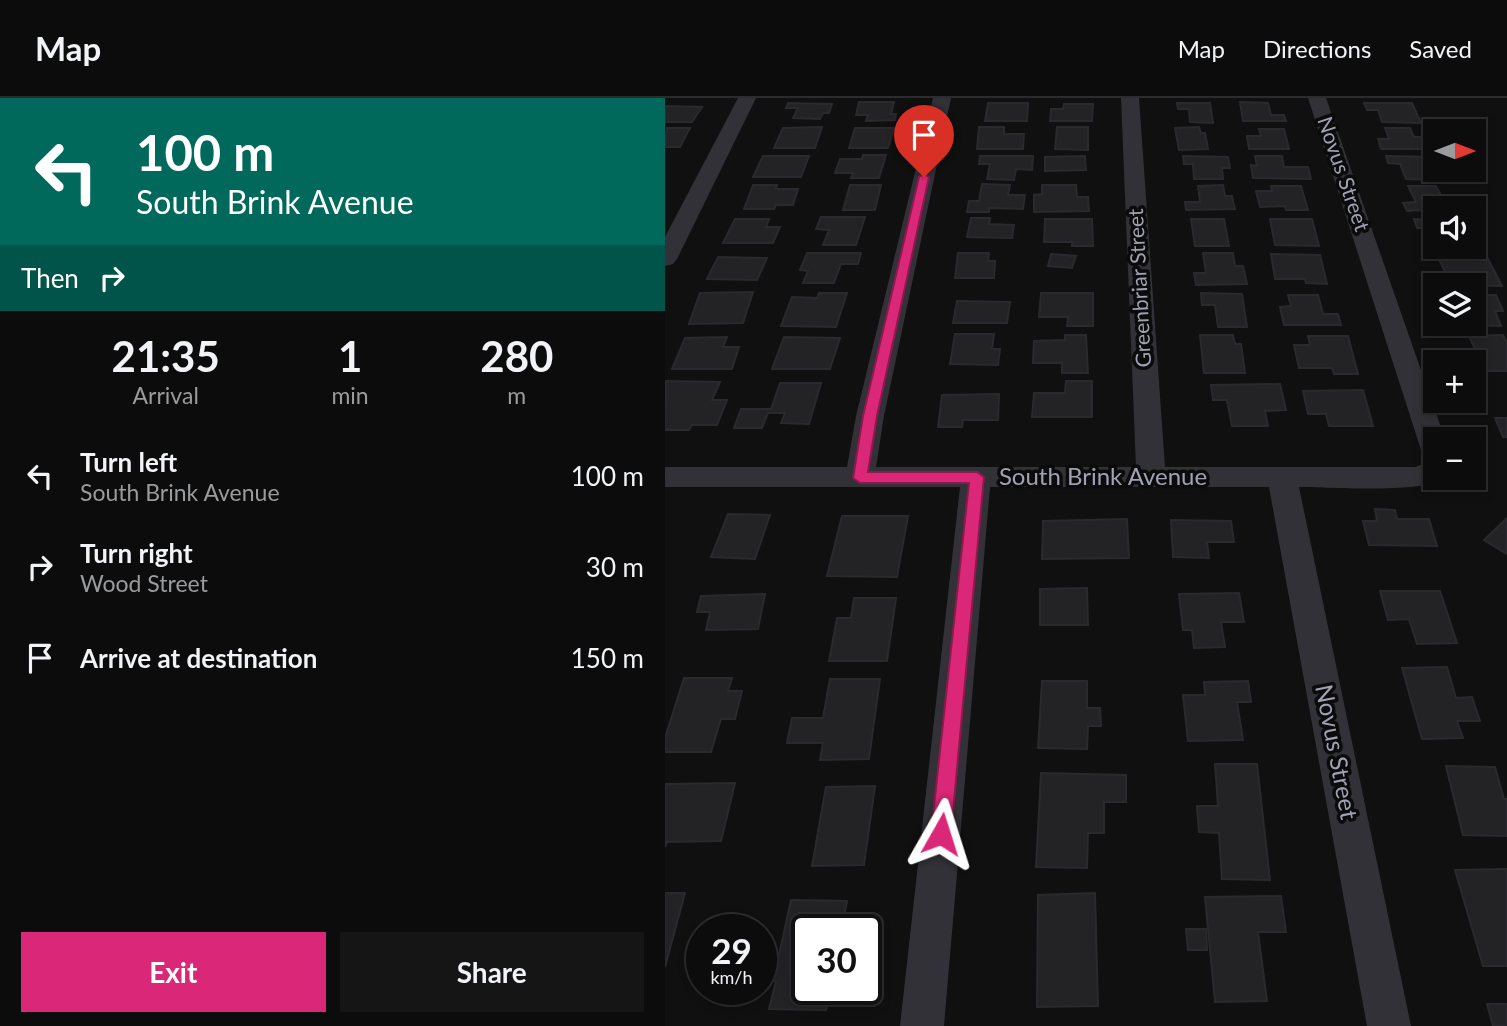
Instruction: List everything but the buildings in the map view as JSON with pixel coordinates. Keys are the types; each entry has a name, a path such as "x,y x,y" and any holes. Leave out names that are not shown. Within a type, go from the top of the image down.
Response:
{"street":[{"path":"665,258 747,98"},
{"path":"860,478 870,416 942,98"},
{"name":"Greenbriar Street","path":"1131,98 1151,478"},
{"name":"Novus Street","path":"1317,98 1427,427"},
{"name":"South Brink Avenue","path":"667,482 977,477 1282,478 1423,474"},
{"path":"922,1026 977,477"},
{"name":"Novus Street","path":"1282,478 1389,1026"}],"route":[{"path":"924,177 870,416 860,478 977,477 941,834"}]}
